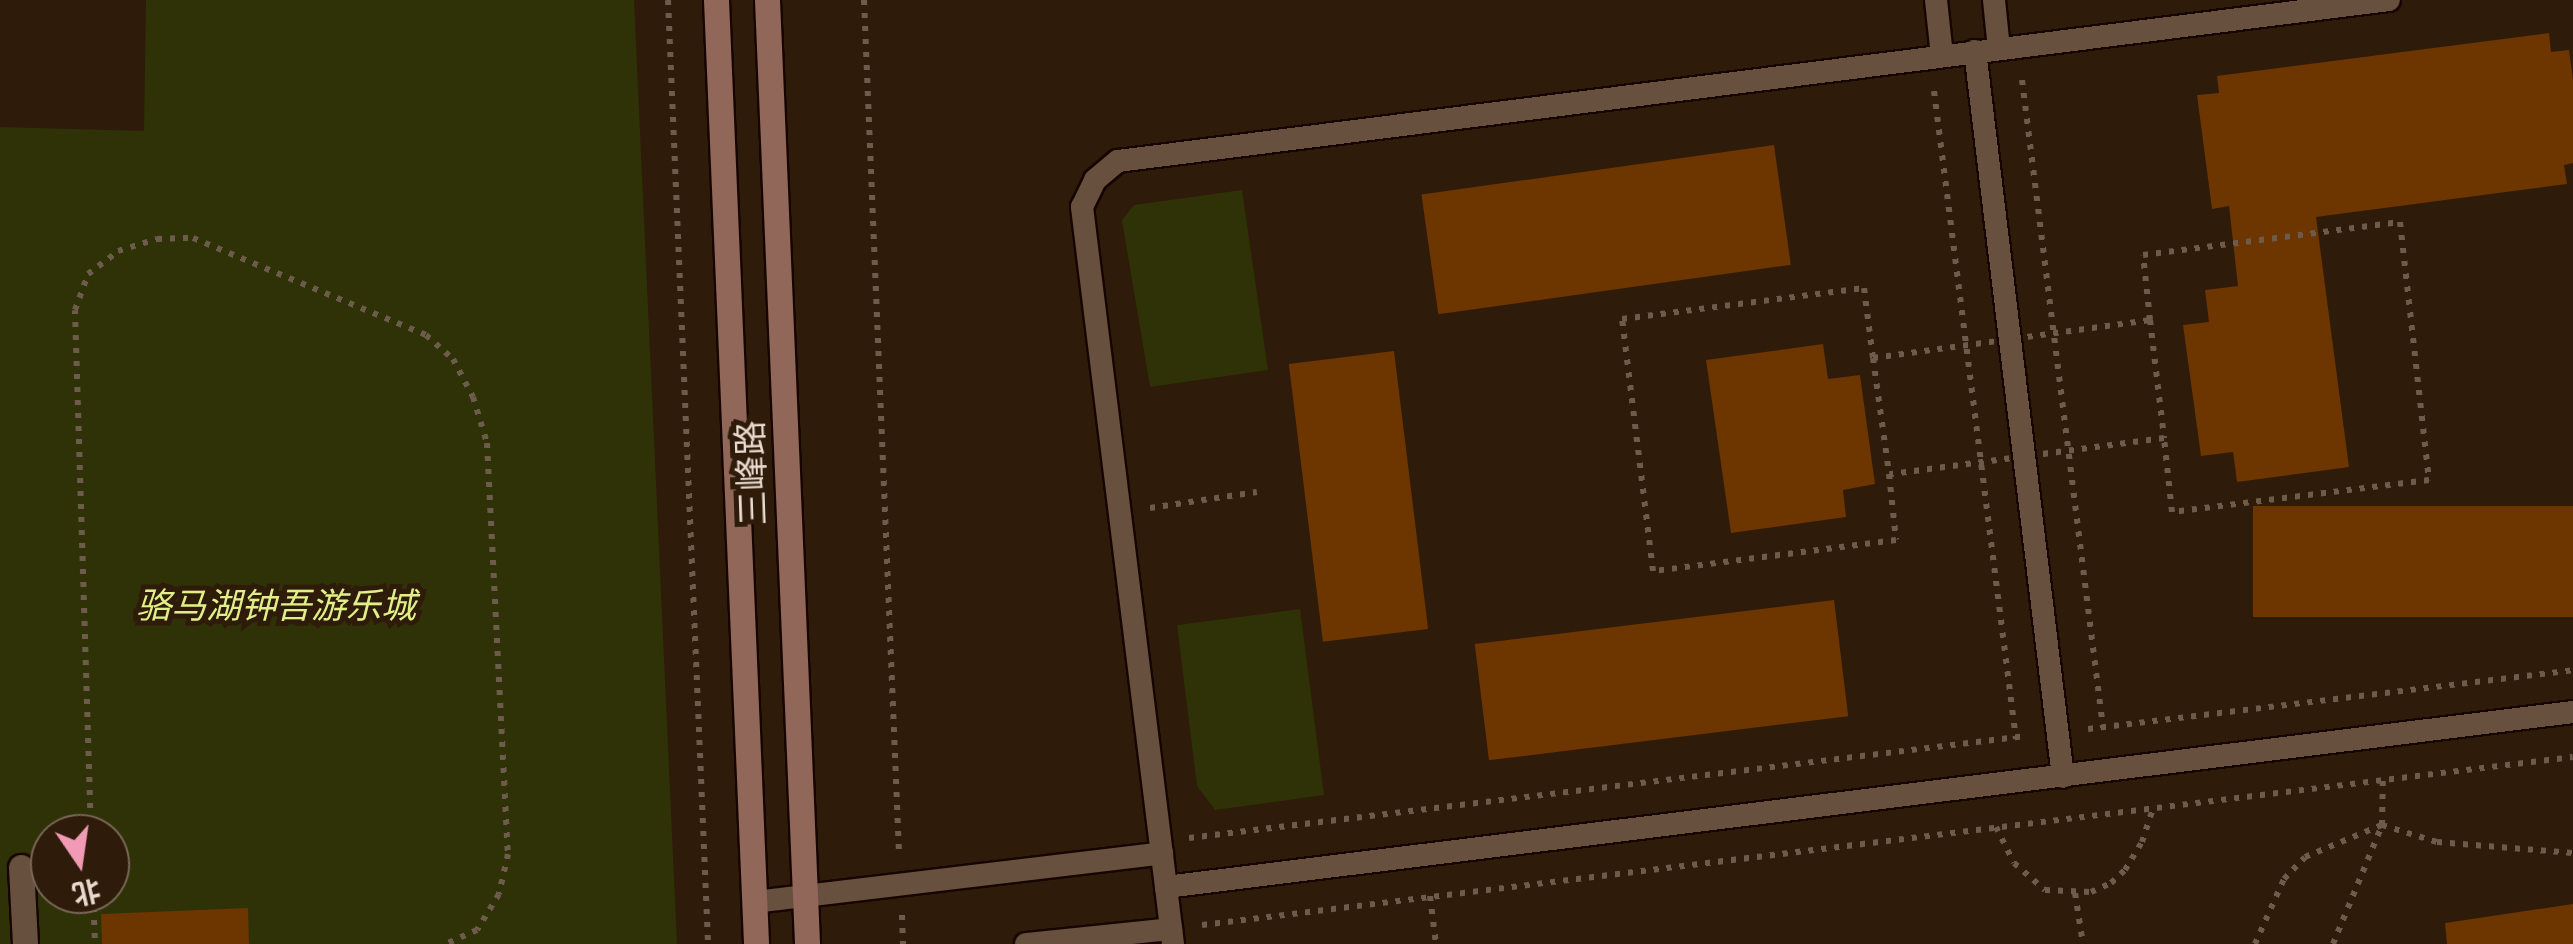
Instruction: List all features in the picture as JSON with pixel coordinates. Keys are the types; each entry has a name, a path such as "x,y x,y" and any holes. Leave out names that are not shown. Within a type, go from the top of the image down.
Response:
{"main road":[{"name":"三峰路","path":"716,0 756,944"},
{"name":"三峰路","path":"767,0 807,944"}],"street":[{"path":"20,867 25,944"}],"lane":[{"path":"1936,0 1936,56"},
{"path":"1994,0 2009,47"},
{"path":"1026,944 1172,936 1082,207 1095,180 1118,162 2389,0"},
{"path":"1975,51 2064,777"},
{"path":"1166,887 2573,712"},
{"path":"754,902 1161,848"}],"path":[{"path":"668,0 708,944"},
{"path":"864,0 903,944"},
{"path":"2009,47 2114,813"},
{"path":"1936,56 2027,824"},
{"path":"91,814 75,310 88,274 118,250 157,238 192,238 426,335 452,359 473,398 487,443 508,854 499,894 477,930 446,944"},
{"path":"2150,320 2164,438"},
{"path":"1872,358 1889,474"},
{"path":"1118,512 1257,492"},
{"path":"1161,848 2016,737 2573,670"},
{"path":"2333,944 2382,825 2383,779 2378,738"},
{"path":"1172,936 1430,898 2573,757"},
{"path":"1996,828 2028,878 2046,890 2074,894 2111,884 2125,870 2142,842 2152,808"},
{"path":"2255,944 2284,879 2304,857 2382,825 2437,842 2573,852"},
{"path":"1425,855 1436,944"},
{"path":"2074,894 2083,944"},
{"path":"94,914 95,944"}],"green space":[{"name":"骆马湖钟吾游乐城","path":"146,0 634,0 677,944 0,944 0,127 144,131"},
{"path":"1242,190 1268,370 1150,387 1122,220 1134,205"},
{"path":"1300,609 1324,795 1215,810 1197,786 1177,625"}],"building":[{"path":"2549,33 2551,52 2569,50 2573,79 2573,163 2564,165 2567,184 2316,217 2349,467 2237,482 2233,452 2201,456 2183,325 2209,322 2205,290 2238,286 2229,206 2212,209 2197,95 2219,93 2217,76"},
{"path":"1774,145 1791,265 1438,314 1421,195"},
{"path":"1823,344 1828,379 1860,375 1875,484 1843,490 1846,517 1731,533 1706,360"},
{"path":"1394,351 1428,629 1323,642 1289,364"},
{"path":"2253,506 2573,506 2573,617 2253,617"},
{"path":"1834,600 1848,716 1489,760 1475,644"},
{"path":"2573,904 2573,944 2447,944 2445,923"},
{"path":"248,908 249,944 102,944 101,914"}]}
